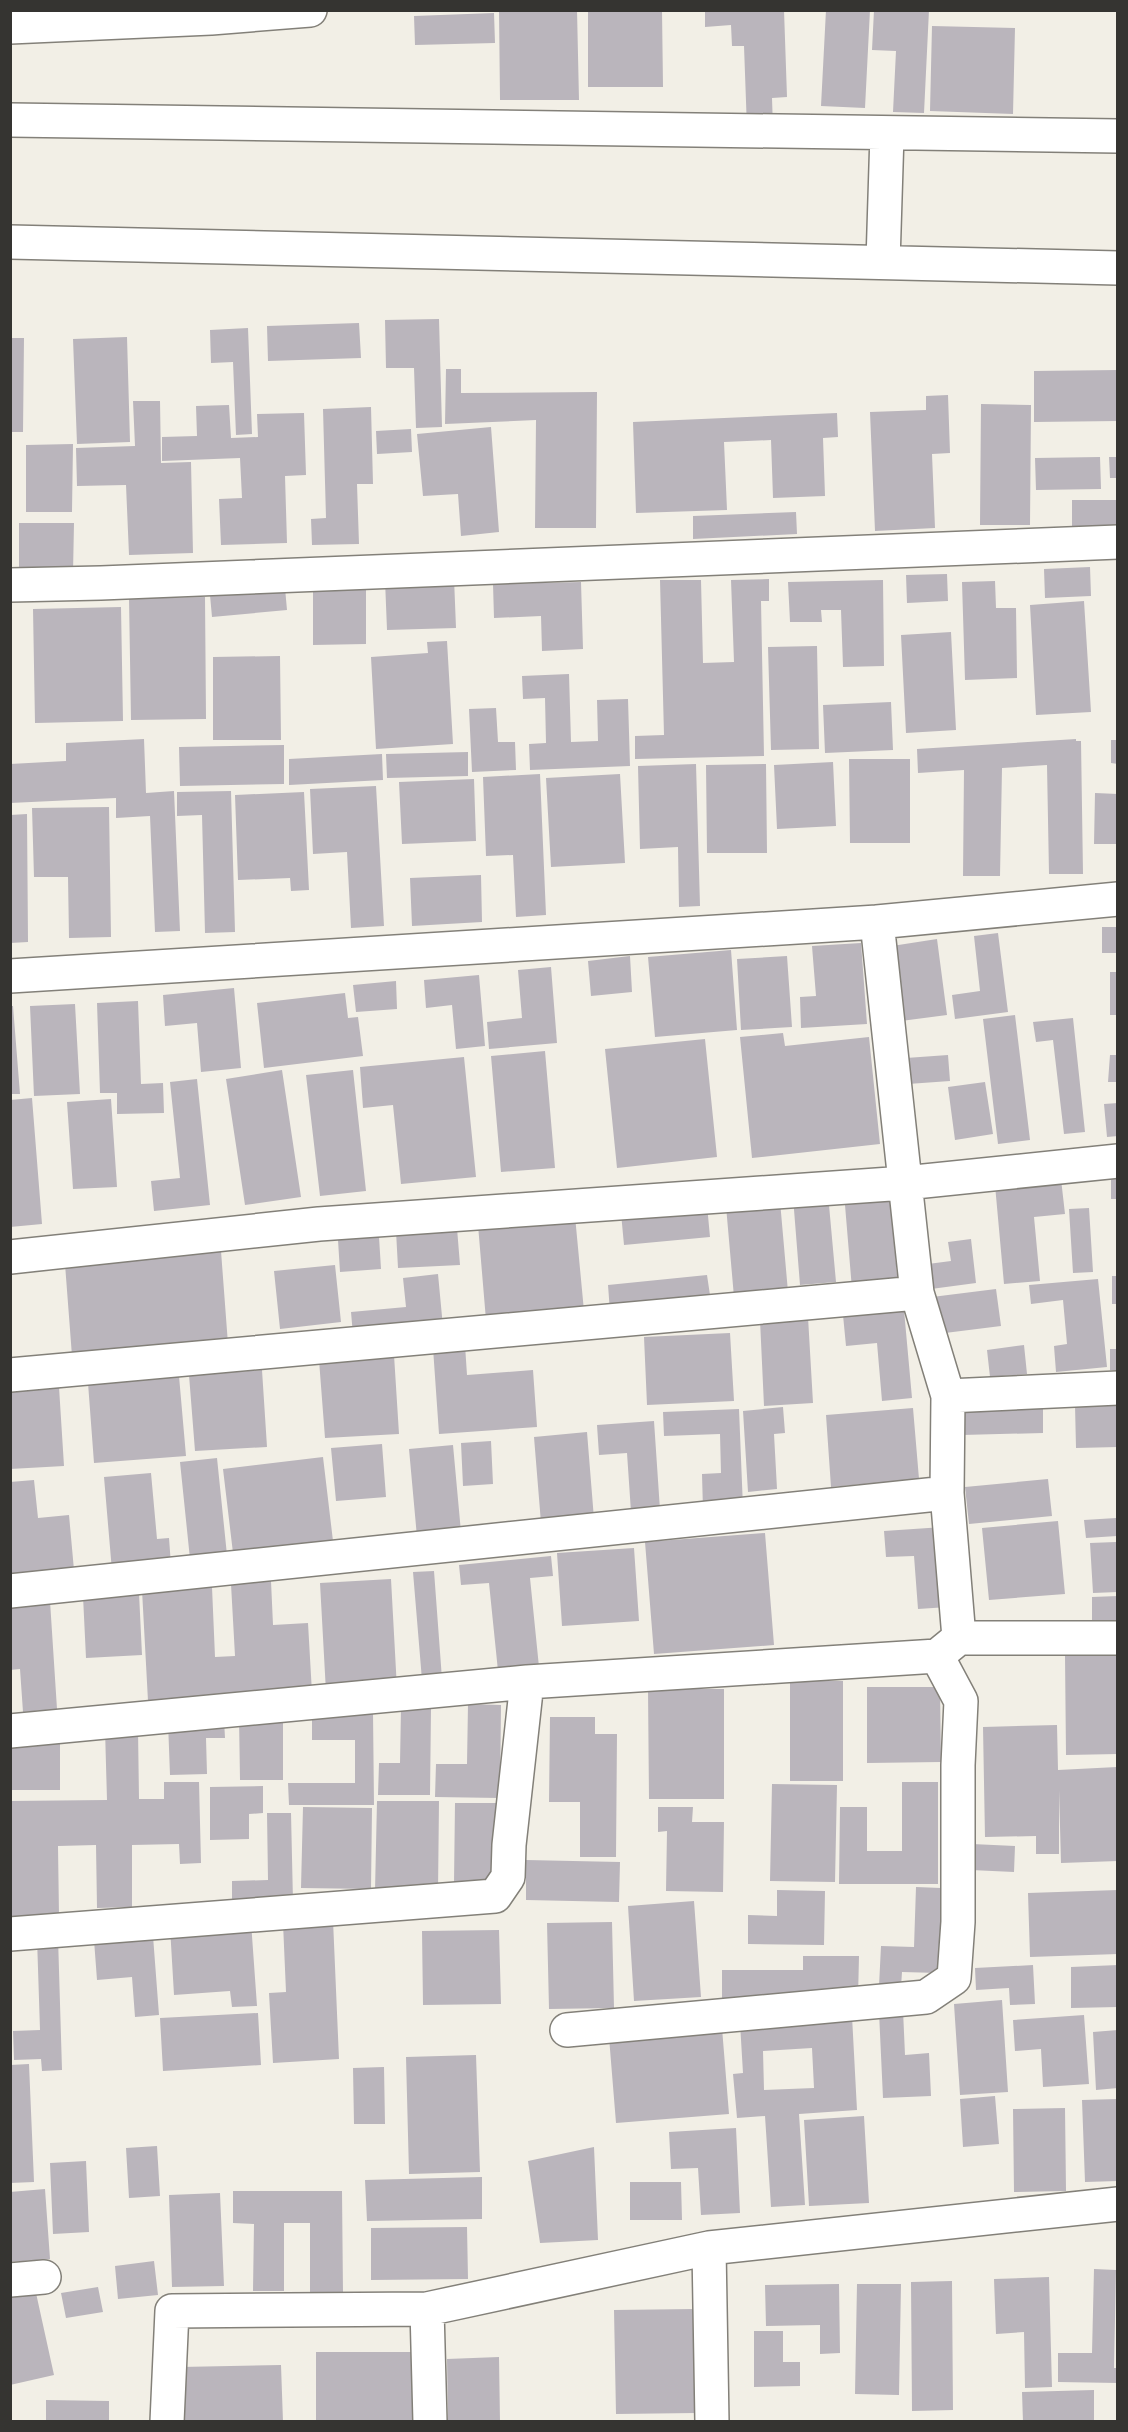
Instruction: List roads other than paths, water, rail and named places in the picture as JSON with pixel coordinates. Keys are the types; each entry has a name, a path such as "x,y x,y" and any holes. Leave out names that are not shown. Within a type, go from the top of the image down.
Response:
{"street":[{"path":"10,27 211,18 310,10"},
{"path":"10,120 1118,136"},
{"path":"883,262 887,134"},
{"path":"10,243 1118,268"},
{"path":"10,585 1118,542"},
{"path":"10,976 877,922 1118,899"},
{"path":"567,2030 926,1997 954,1978 961,1701 948,1647 948,1396 917,1293 877,922"},
{"path":"10,1257 319,1224 905,1183 1118,1161"},
{"path":"10,1376 917,1293"},
{"path":"948,1396 1118,1388"},
{"path":"10,1591 947,1493"},
{"path":"10,1731 527,1682 948,1647 1118,1638"},
{"path":"10,1934 495,1896 508,1877 509,1845 527,1682"},
{"path":"167,2421 172,2311 427,2309 709,2248 1118,2204"},
{"path":"709,2248 712,2421"},
{"path":"10,2280 44,2277"},
{"path":"427,2309 430,2421"}]}
